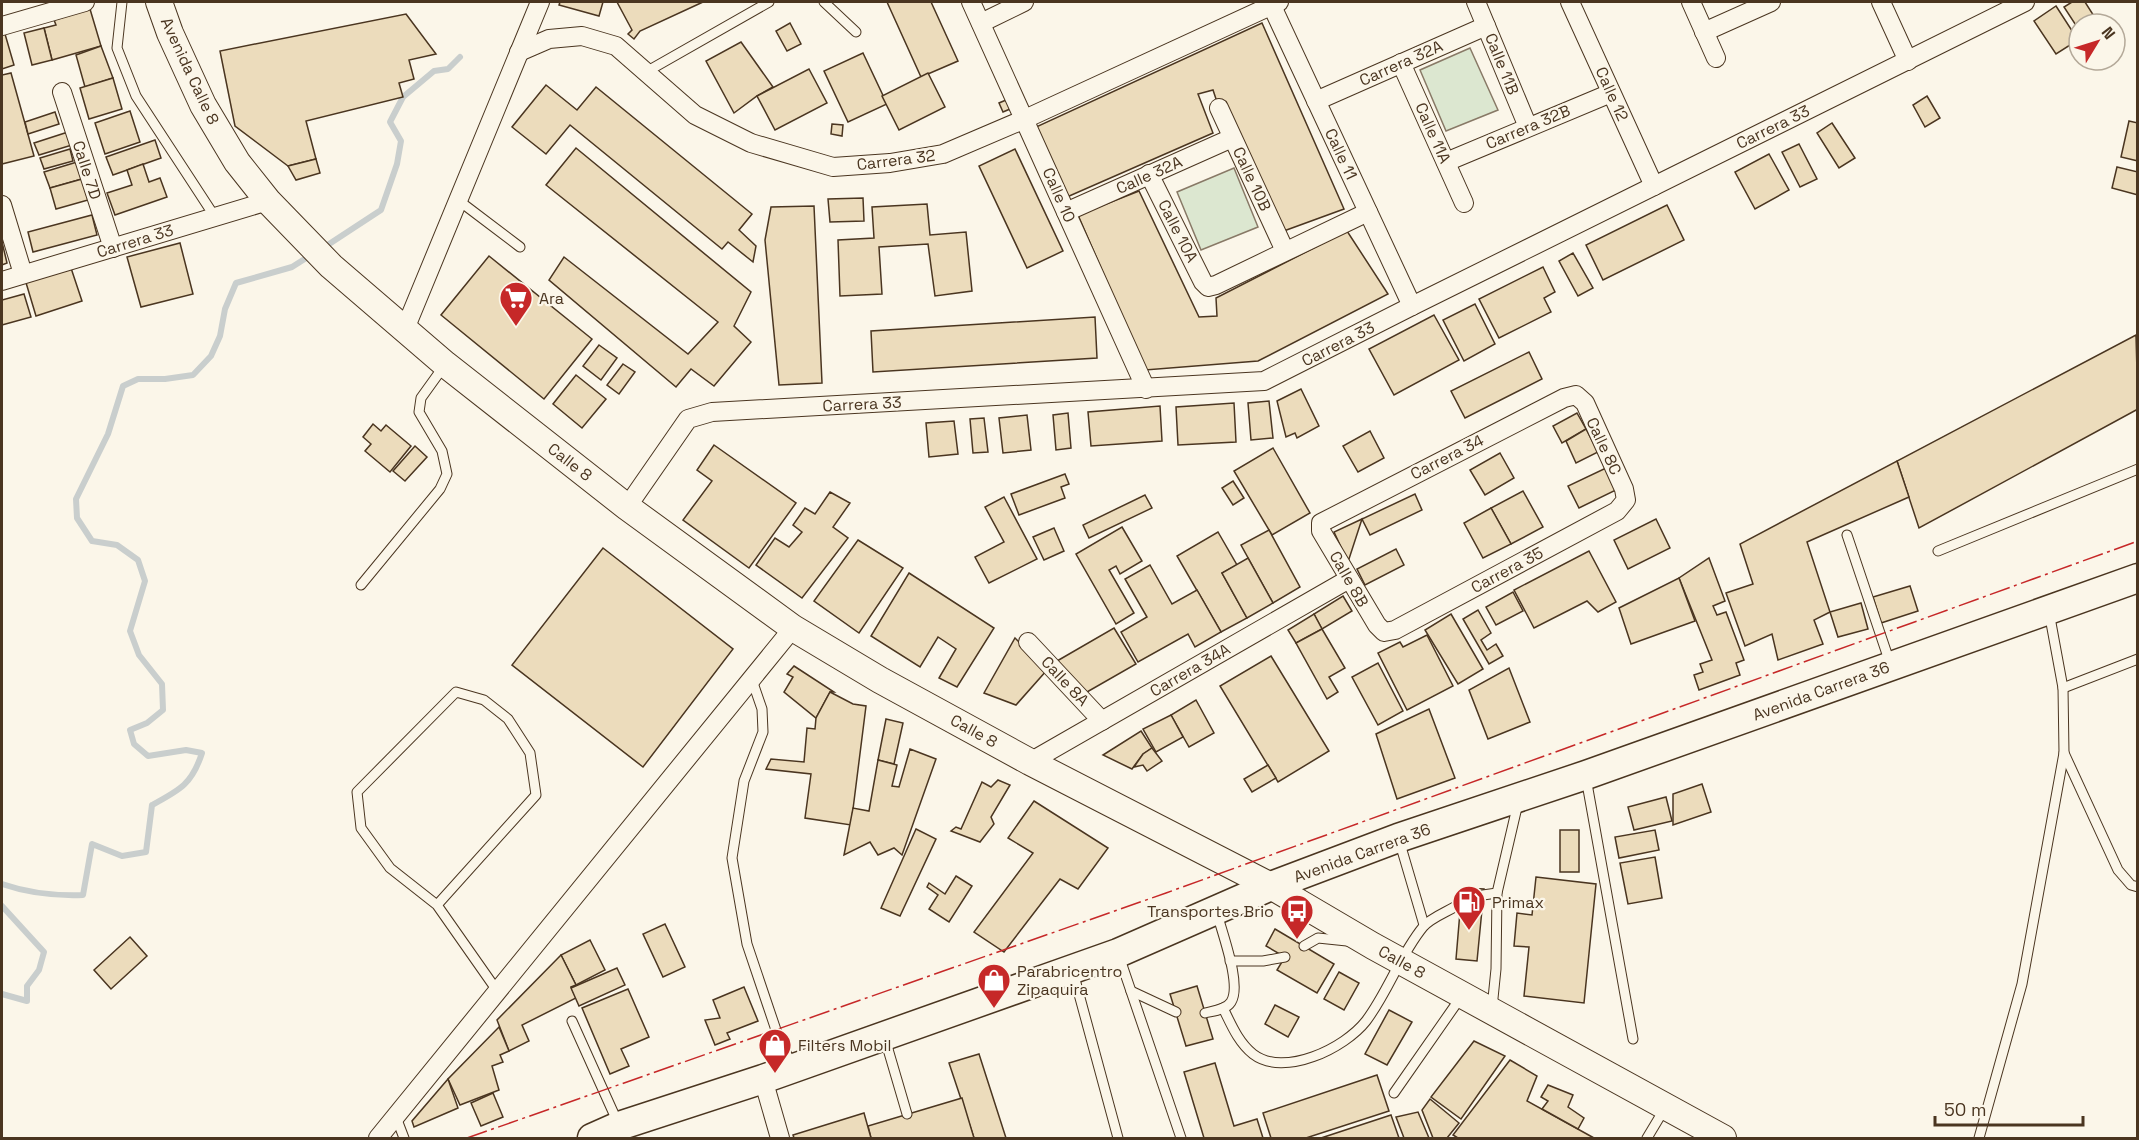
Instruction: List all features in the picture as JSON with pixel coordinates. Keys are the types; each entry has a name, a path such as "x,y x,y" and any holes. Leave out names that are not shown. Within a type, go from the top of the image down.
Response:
{"main road":[{"name":"Avenida Calle 8","path":"159,2 170,33 203,105 237,162 290,225"},
{"name":"Calle 8","path":"290,225 331,266 445,364 627,507 793,628 880,680 1030,762 1271,886 1462,996 1723,1138"},
{"name":"Avenida Carrera 36","path":"604,1135 1118,953 1271,886 1398,838 1586,776 2138,578"}],"street":[{"path":"2,26 85,2"},
{"path":"405,329 540,2"},
{"name":"Calle 10","path":"971,2 1146,389"},
{"path":"981,23 1024,2"},
{"name":"Calle 11B","path":"1476,2 1528,127"},
{"name":"Calle 12","path":"1570,2 1654,186"},
{"path":"1691,2 1716,58"},
{"path":"1704,32 1771,2"},
{"path":"1881,2 1908,61"},
{"name":"Carrera 33","path":"627,507 688,419 712,412 1264,381 2025,2"},
{"name":"Carrera 32","path":"519,52 549,39 582,36 616,46 695,115 751,142 833,167 890,163 943,154 1025,119 1273,3"},
{"name":"Calle 11","path":"1273,3 1412,306"},
{"name":"Carrera 32A","path":"1316,101 1486,26"},
{"name":"Calle 11A","path":"1401,63 1464,203"},
{"name":"Calle 7D","path":"62,92 113,248"},
{"name":"Carrera 32B","path":"1446,162 1611,93"},
{"name":"Calle 10B","path":"1219,108 1285,251"},
{"name":"Calle 32A","path":"1066,212 1232,138"},
{"name":"Calle 10A","path":"1149,174 1203,282 1208,287 1285,251"},
{"name":"Carrera 33","path":"2,281 268,201"},
{"path":"2,205 23,274"},
{"path":"1285,251 1368,212"},
{"name":"Calle 8C","path":"1576,395 1585,403 1624,489 1626,500"},
{"name":"Carrera 34","path":"1321,523 1564,398 1576,395"},
{"name":"Carrera 35","path":"1384,632 1395,630 1617,511 1626,500"},
{"name":"Calle 8B","path":"1321,523 1322,531 1377,626 1384,632"},
{"name":"Carrera 34A","path":"1030,762 1350,579"},
{"path":"378,1138 793,628"},
{"name":"Calle 8A","path":"1028,642 1102,720"},
{"path":"763,1079 780,1138"}],"lane":[{"path":"122,2 117,48 136,96 215,217"},
{"path":"646,72 769,2"},
{"path":"824,2 856,32"},
{"path":"458,200 520,247"},
{"path":"361,585 440,489 447,474 442,450 418,412 421,398 445,364"},
{"path":"1938,551 2138,469"},
{"path":"1847,535 1890,666"},
{"path":"1979,1138 2022,984 2064,753 2063,688 2049,609"},
{"path":"2063,688 2138,659"},
{"path":"752,680 762,709 763,732 744,780 732,858 747,944 776,1030 794,1068"},
{"path":"437,905 536,795 530,753 508,720 484,700 456,692 357,792 361,828 390,868 437,905 498,992"},
{"path":"2064,753 2118,870 2131,885 2138,887"},
{"path":"1586,776 1633,1039"},
{"path":"1492,1011 1496,969 1497,892 1519,798"},
{"path":"1398,838 1424,925"},
{"path":"1483,896 1497,892"},
{"path":"1223,1008 1237,1036 1252,1053 1266,1062 1287,1063 1312,1057 1343,1042 1365,1023 1424,925 1461,903"},
{"path":"1205,1013 1231,1003 1236,987 1216,910"},
{"path":"1304,946 1318,938 1335,938 1373,946"},
{"path":"1118,953 1181,1138"},
{"path":"1230,961 1263,961 1285,957"},
{"path":"1073,969 1118,1138"},
{"path":"1131,991 1176,1012"},
{"path":"1394,1093 1462,996"},
{"path":"572,1021 604,1135"},
{"path":"884,1036 907,1114"},
{"path":"1647,1138 1665,1108"},
{"path":"396,1117 404,1138"}],"green space":[{"path":"1470,48 1498,110 1446,131 1420,70"},
{"path":"1234,168 1258,227 1201,250 1177,192"}],"building":[{"path":"560,2 603,2 599,16 559,5"},
{"path":"617,2 703,2 640,31 634,39 628,34 632,30"},
{"path":"887,2 931,2 958,61 921,77"},
{"path":"2072,2 2085,2 2091,12 2067,12 2064,7"},
{"path":"2056,6 2067,23 2067,47 2056,54 2034,21"},
{"path":"90,9 101,46 52,60 44,28 56,25 54,20"},
{"path":"406,14 436,54 409,60 414,79 399,83 403,97 306,121 316,159 288,166 235,126 220,51"},
{"path":"790,23 801,44 787,51 776,31"},
{"path":"1262,23 1344,209 1281,232 1219,108 1213,90 1198,94 1213,133 1067,197 1036,127"},
{"path":"44,28 52,60 32,65 24,33"},
{"path":"5,34 14,65 2,69 2,35"},
{"path":"741,42 773,87 734,113 706,61"},
{"path":"101,46 113,78 85,87 76,55"},
{"path":"863,53 887,104 848,122 824,71"},
{"path":"809,69 827,103 775,130 757,96"},
{"path":"11,73 34,156 2,164 2,75"},
{"path":"928,73 945,107 899,130 882,96"},
{"path":"113,78 122,109 89,119 80,88"},
{"path":"546,85 577,110 596,87 752,214 739,230 756,246 753,262 728,242 722,249 570,125 546,154 512,127"},
{"path":"1927,96 1940,118 1925,127 1913,105"},
{"path":"1006,100 1010,109 1003,112 999,103"},
{"path":"130,111 140,142 105,154 95,123"},
{"path":"55,112 59,124 28,134 25,122"},
{"path":"2129,121 2138,123 2138,161 2121,157"},
{"path":"1832,123 1855,158 1839,168 1817,133"},
{"path":"832,124 843,125 842,136 831,134"},
{"path":"68,132 72,145 39,155 34,143"},
{"path":"155,140 161,158 113,175 106,157"},
{"path":"1799,144 1817,179 1800,187 1782,152"},
{"path":"576,148 751,292 734,326 751,342 714,386 691,369 676,387 549,280 564,257 688,354 718,322 546,185"},
{"path":"70,149 73,161 44,169 40,158"},
{"path":"1015,149 1063,251 1027,268 979,166"},
{"path":"1769,154 1789,190 1755,209 1735,172"},
{"path":"316,159 320,173 296,180 288,166"},
{"path":"77,162 82,179 50,188 44,172"},
{"path":"143,164 149,182 160,178 167,197 115,215 107,193 132,185 127,170"},
{"path":"2117,167 2138,172 2138,195 2112,188"},
{"path":"82,179 88,200 56,209 50,188"},
{"path":"1139,191 1199,317 1217,316 1216,298 1347,231 1388,294 1258,361 1145,370 1078,215"},
{"path":"863,198 864,221 830,222 828,199"},
{"path":"927,204 930,235 966,232 972,291 935,296 928,244 879,247 882,294 840,296 838,240 874,238 872,207"},
{"path":"1667,205 1684,240 1603,280 1586,245"},
{"path":"814,206 822,383 779,385 765,240 771,207"},
{"path":"92,215 97,235 33,252 28,232"},
{"path":"2,242 7,263 2,265"},
{"path":"180,243 193,294 141,307 127,257"},
{"path":"1573,253 1593,288 1578,296 1559,261"},
{"name":"Ara","path":"489,256 592,339 544,399 441,315"},
{"path":"69,262 82,301 36,316 24,276"},
{"path":"1543,267 1555,292 1544,298 1551,312 1499,338 1479,299"},
{"path":"24,294 31,317 2,325 2,300"},
{"path":"1475,304 1495,344 1464,361 1443,320"},
{"path":"1434,315 1459,360 1394,395 1369,349"},
{"path":"1095,317 1097,358 873,372 871,331"},
{"path":"2136,335 2138,409 1919,528 1897,461"},
{"path":"599,345 617,358 601,380 583,366"},
{"path":"1529,352 1542,379 1465,418 1451,391"},
{"path":"623,364 635,372 619,394 607,385"},
{"path":"576,375 606,399 582,428 553,404"},
{"path":"1301,389 1319,426 1297,438 1295,433 1286,437 1277,401"},
{"path":"1269,401 1273,438 1251,440 1248,403"},
{"path":"1234,403 1236,442 1178,445 1176,407"},
{"path":"1160,406 1162,441 1091,446 1088,412"},
{"path":"1068,413 1071,448 1056,450 1053,415"},
{"path":"1577,413 1586,429 1562,443 1553,426"},
{"path":"1027,415 1031,450 1003,453 999,418"},
{"path":"984,418 988,452 973,453 970,419"},
{"path":"954,421 958,454 929,457 926,423"},
{"path":"373,424 381,431 386,425 411,446 390,472 365,451 371,444 363,437"},
{"path":"1586,429 1598,452 1576,463 1566,441"},
{"path":"1370,431 1384,458 1358,472 1343,446"},
{"path":"714,445 796,503 749,568 683,520 712,481 697,470"},
{"path":"415,446 427,457 405,481 393,471"},
{"path":"1273,448 1310,513 1272,535 1234,471"},
{"path":"1500,453 1514,478 1485,495 1470,470"},
{"path":"1897,461 1909,497 1807,542 1830,612 1814,620 1823,644 1778,660 1772,634 1745,646 1726,593 1753,584 1740,544"},
{"path":"1606,468 1616,490 1579,508 1568,486"},
{"path":"1065,474 1069,484 1061,487 1065,498 1019,515 1011,494"},
{"path":"1233,481 1244,498 1233,505 1222,488"},
{"path":"1523,491 1543,527 1511,544 1491,508"},
{"path":"830,492 850,503 833,527 848,538 802,598 756,565 775,538 789,547 802,532 793,525 805,508 815,514"},
{"path":"1415,494 1422,510 1370,535 1362,519"},
{"path":"1145,495 1152,508 1089,538 1083,525"},
{"path":"1004,497 1037,559 989,583 975,557 1004,542 985,507"},
{"path":"1491,508 1511,544 1483,558 1464,523"},
{"path":"1362,519 1348,562 1334,532"},
{"path":"1656,519 1670,548 1628,569 1614,540"},
{"path":"1122,527 1142,561 1120,574 1116,566 1109,570 1134,613 1116,624 1076,554"},
{"path":"1054,528 1064,551 1044,560 1033,537"},
{"path":"1269,530 1300,587 1273,603 1241,545"},
{"path":"1218,532 1237,565 1222,573 1247,618 1221,632 1177,556"},
{"path":"858,540 903,568 859,633 814,601"},
{"path":"603,548 733,649 643,767 512,665"},
{"path":"1396,549 1404,565 1365,585 1357,569"},
{"path":"1589,551 1616,602 1598,612 1587,601 1534,628 1514,590"},
{"path":"1248,558 1273,603 1247,618 1222,573"},
{"path":"1709,558 1725,601 1713,606 1717,615 1726,612 1744,660 1736,663 1740,675 1699,690 1694,675 1703,672 1700,664 1712,660 1679,578"},
{"path":"1150,565 1172,604 1197,590 1221,632 1195,647 1188,634 1138,662 1121,632 1147,617 1125,579"},
{"path":"909,573 994,628 957,687 939,678 956,649 938,637 920,667 871,636"},
{"path":"1679,578 1695,621 1631,644 1619,608"},
{"path":"1910,586 1918,611 1881,623 1873,597"},
{"path":"1513,592 1523,611 1496,625 1486,607"},
{"path":"1343,596 1352,611 1322,629 1314,614"},
{"path":"1861,603 1868,629 1838,637 1830,612"},
{"path":"1478,610 1491,633 1481,640 1487,650 1496,644 1503,656 1489,664 1463,619"},
{"path":"1314,614 1322,629 1296,643 1288,630"},
{"path":"1451,614 1483,669 1458,684 1425,630"},
{"path":"1114,628 1136,664 1087,692 1057,661"},
{"path":"1322,629 1345,668 1329,677 1338,692 1327,699 1296,643"},
{"path":"1427,635 1453,686 1407,710 1378,653 1400,642 1403,647"},
{"path":"1015,638 1047,670 1016,705 984,693"},
{"path":"1271,656 1329,751 1278,782 1220,686"},
{"path":"1378,663 1403,711 1378,725 1352,677"},
{"path":"794,666 834,692 830,692 816,718 784,692 793,677 787,674"},
{"path":"1509,668 1530,722 1488,739 1469,690"},
{"path":"830,692 853,704 866,706 851,825 805,818 811,774 766,769 771,759 804,762 807,728 815,729 816,718"},
{"path":"1196,700 1214,733 1189,747 1171,715"},
{"path":"1429,709 1455,778 1397,799 1376,734"},
{"path":"1171,715 1183,737 1156,752 1143,729"},
{"path":"886,719 903,723 894,764 878,760"},
{"path":"1141,731 1152,748 1143,754 1132,769 1103,755"},
{"path":"1152,748 1162,761 1147,771 1143,765 1134,767 1143,754"},
{"path":"910,749 936,759 902,855 894,848 878,855 870,842 844,855 853,808 869,811 878,760 897,765 892,786 899,787"},
{"path":"1268,765 1276,778 1252,792 1244,779"},
{"path":"998,780 1010,785 991,817 994,824 980,842 951,831 956,827 961,829 982,782 991,787"},
{"path":"1702,784 1711,812 1673,825 1673,794"},
{"path":"1666,797 1672,821 1634,830 1628,807"},
{"path":"1034,801 1108,848 1078,889 1060,879 1004,952 974,932 1033,853 1008,838"},
{"path":"916,829 936,839 900,916 881,908"},
{"path":"1560,830 1579,830 1579,872 1560,872"},
{"path":"1655,830 1659,850 1619,858 1615,837"},
{"path":"1655,857 1662,898 1628,904 1620,863"},
{"path":"956,876 972,886 949,922 929,909 938,895 927,887 929,883 945,894"},
{"path":"1536,877 1596,884 1584,1003 1524,996 1529,947 1514,946 1517,913 1532,915"},
{"name":"Primax","path":"1462,888 1484,889 1477,961 1456,959"},
{"path":"665,924 685,967 663,977 643,934"},
{"path":"1275,929 1334,964 1317,993 1277,970 1285,957 1266,946"},
{"path":"130,937 147,956 111,989 94,970"},
{"path":"590,940 605,970 576,985 561,955"},
{"path":"561,955 576,985 571,987 576,998 522,1025 529,1041 509,1051 497,1020"},
{"path":"617,968 625,985 579,1006 571,988"},
{"path":"1339,972 1359,983 1344,1010 1324,999"},
{"path":"1197,986 1213,1039 1186,1046 1170,994"},
{"path":"744,987 758,1021 727,1033 730,1039 715,1045 705,1020 720,1018 713,1000"},
{"path":"628,989 649,1037 621,1049 629,1066 610,1074 582,1008"},
{"path":"1275,1005 1299,1017 1288,1037 1265,1024"},
{"path":"1389,1010 1412,1022 1387,1065 1365,1054"},
{"path":"499,1027 509,1051 500,1055 503,1062 492,1066 499,1090 460,1105 448,1079"},
{"path":"1474,1041 1505,1056 1461,1119 1431,1097"},
{"path":"979,1054 1006,1138 974,1138 949,1063"},
{"path":"1510,1060 1537,1076 1527,1101 1594,1138 1458,1138 1453,1135"},
{"path":"1215,1063 1234,1126 1257,1119 1263,1138 1204,1138 1184,1072"},
{"path":"1377,1075 1389,1111 1306,1138 1271,1138 1263,1113"},
{"path":"448,1079 458,1108 414,1127 412,1121"},
{"path":"1548,1085 1573,1095 1568,1107 1584,1118 1578,1129 1542,1109 1548,1101 1541,1097"},
{"path":"493,1093 503,1117 481,1126 471,1103"},
{"path":"962,1098 974,1138 871,1138 868,1126"},
{"path":"1430,1099 1459,1123 1447,1138 1433,1138 1422,1110"},
{"path":"1418,1112 1429,1138 1404,1138 1396,1117"},
{"path":"864,1113 871,1138 794,1138 793,1135"},
{"path":"1391,1115 1399,1138 1321,1138"}],"waterway":[{"path":"323,248 381,210 397,164 401,141 390,122 403,97 434,71 448,69 460,57"},
{"path":"2,884 42,893 83,895 92,844 122,856 146,852 152,805 184,785 198,764 202,753 186,750 148,756 134,744 130,730 147,723 163,710 162,684 139,655 130,631 145,581 138,560 117,545 92,541 77,518 76,499 108,434 123,386 138,379 165,379 193,375 211,356 220,336 225,309 236,283 292,267 311,255"},
{"path":"2,906 44,952 39,970 27,986 27,1001 2,994"}],"power":[{"path":"467,1138 1166,893 2138,541"}],"place":[{"name":"Ara","path":"516,327"},
{"name":"Primax","path":"1469,931"},
{"name":"Transportes Brio","path":"1297,940"},
{"name":"Parabricentro Zipaquira","path":"994,1009"},
{"name":"Filters Mobil","path":"775,1074"}]}
